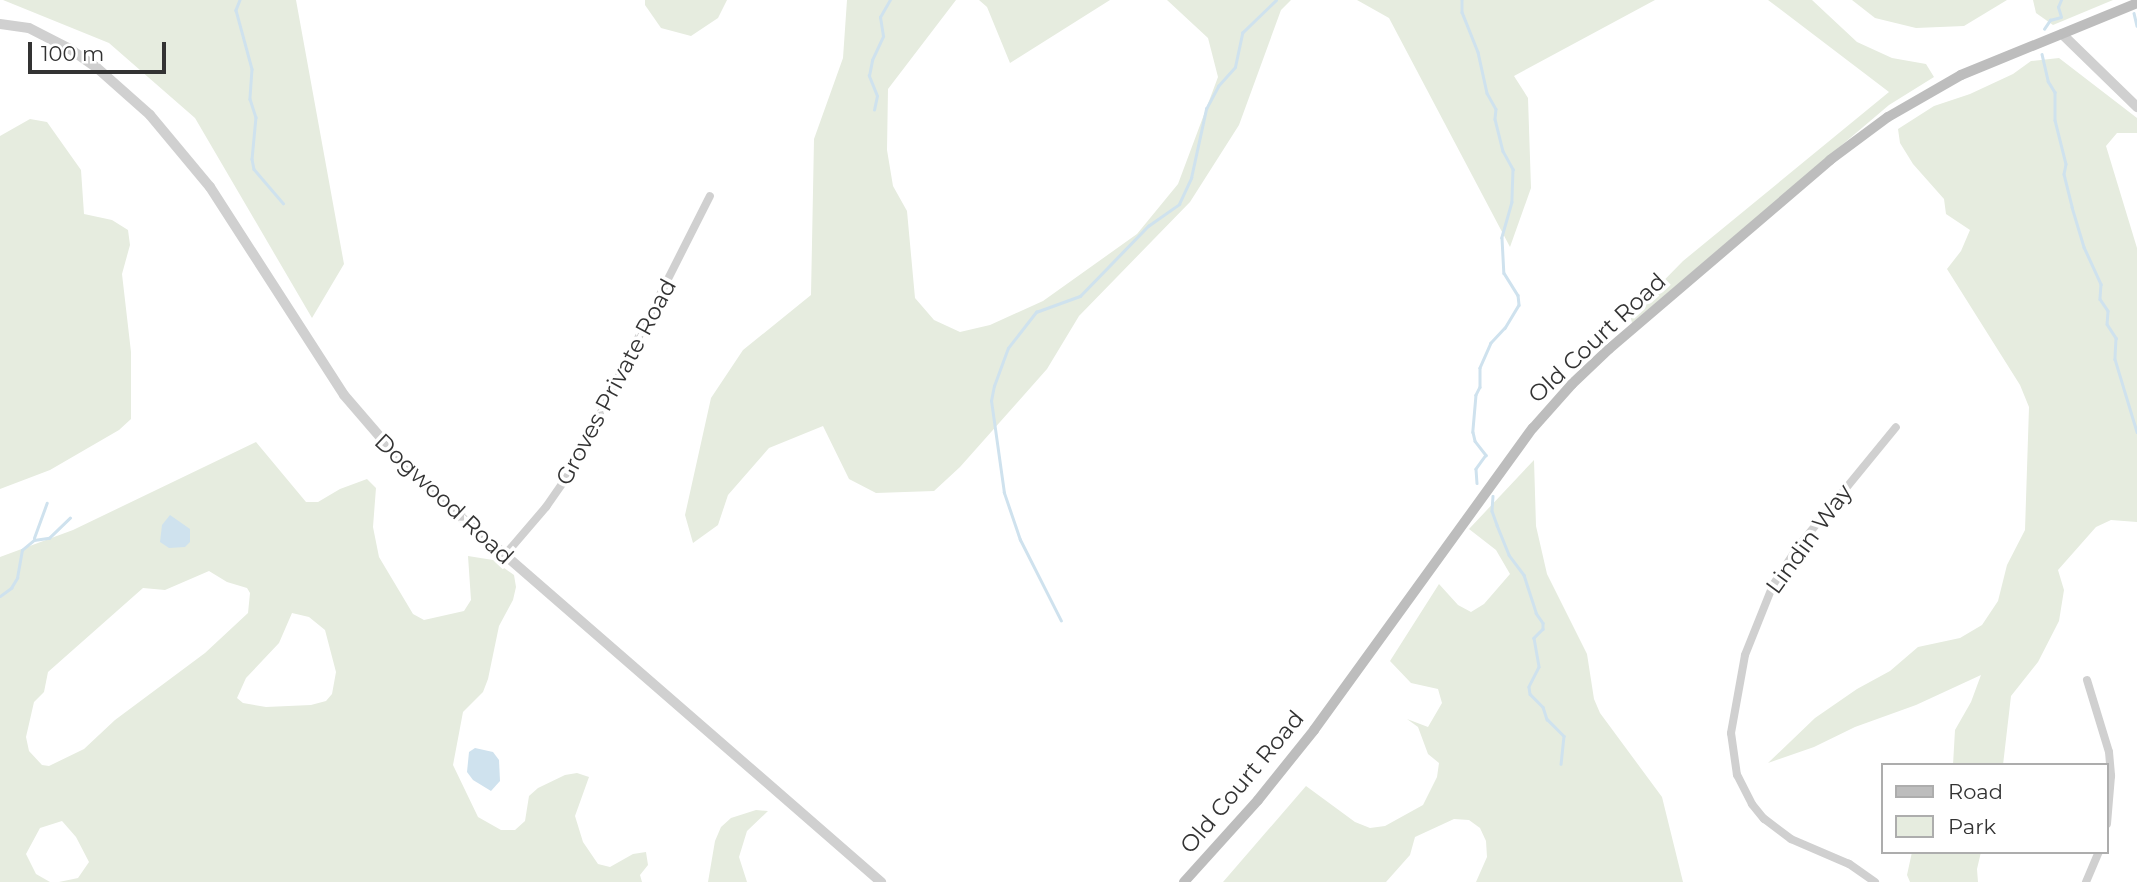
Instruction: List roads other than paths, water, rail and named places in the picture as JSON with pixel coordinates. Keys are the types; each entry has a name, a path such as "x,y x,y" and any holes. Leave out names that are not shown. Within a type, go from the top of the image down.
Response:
{"main road":[{"name":"Old Court Road","path":"1184,882 1258,800 1314,730 1507,461 1572,384 1820,169 1877,124 1937,87 2137,3"}],"street":[{"name":"Dogwood Road","path":"0,24 25,27 70,48 124,90 171,137 209,187 329,373 371,430 412,474 881,882"},
{"path":"2062,34 2137,107"},
{"name":"Groves Private Road","path":"504,556 546,507 571,471 710,196"},
{"name":"Lindin Way","path":"1875,882 1849,864 1791,839 1765,819 1752,804 1737,775 1731,733 1745,655 1773,585 1797,548 1896,427"},
{"path":"2087,680 2109,752 2112,776 2109,805"},
{"path":"2086,882 2098,854"}],"water":[{"path":"170,515 190,529 190,542 185,547 169,548 160,542 162,525"},
{"path":"475,748 493,752 499,760 500,781 491,791 473,780 467,772 469,752"}],"waterway":[{"path":"240,0 236,10 252,69 250,99 256,117 252,159 254,169 283,203"},
{"path":"874,110 877,96 869,76 872,60 883,36 880,17 890,0"},
{"path":"1061,621 1020,540 1004,493 991,401 994,386 1008,348 1036,312 1080,296 1148,226 1179,204 1191,178 1206,109 1218,86 1235,67 1242,33 1276,0"},
{"path":"1462,0 1462,12 1478,52 1487,93 1496,109 1495,119 1503,151 1513,169 1512,202 1502,238 1504,273 1518,295 1519,305 1505,328 1491,343 1480,368 1473,432 1475,441 1486,455 1476,469 1477,483"},
{"path":"2044,29 2050,20 2061,17 2058,7 2061,0"},
{"path":"2134,13 2137,26"},
{"path":"2042,54 2048,81 2055,92 2055,120 2066,164 2064,174 2072,207 2084,247 2101,284 2100,299 2108,311 2107,324 2116,338 2115,359 2137,432"},
{"path":"1493,496 1492,511 1497,525 1509,555 1524,575 1536,613 1543,623 1543,629 1534,638 1539,667 1529,687 1530,694 1543,707 1547,719 1564,736 1561,764"},
{"path":"34,538 47,503"},
{"path":"0,596 11,588 17,578 22,550 34,540 49,538 70,518"}]}
